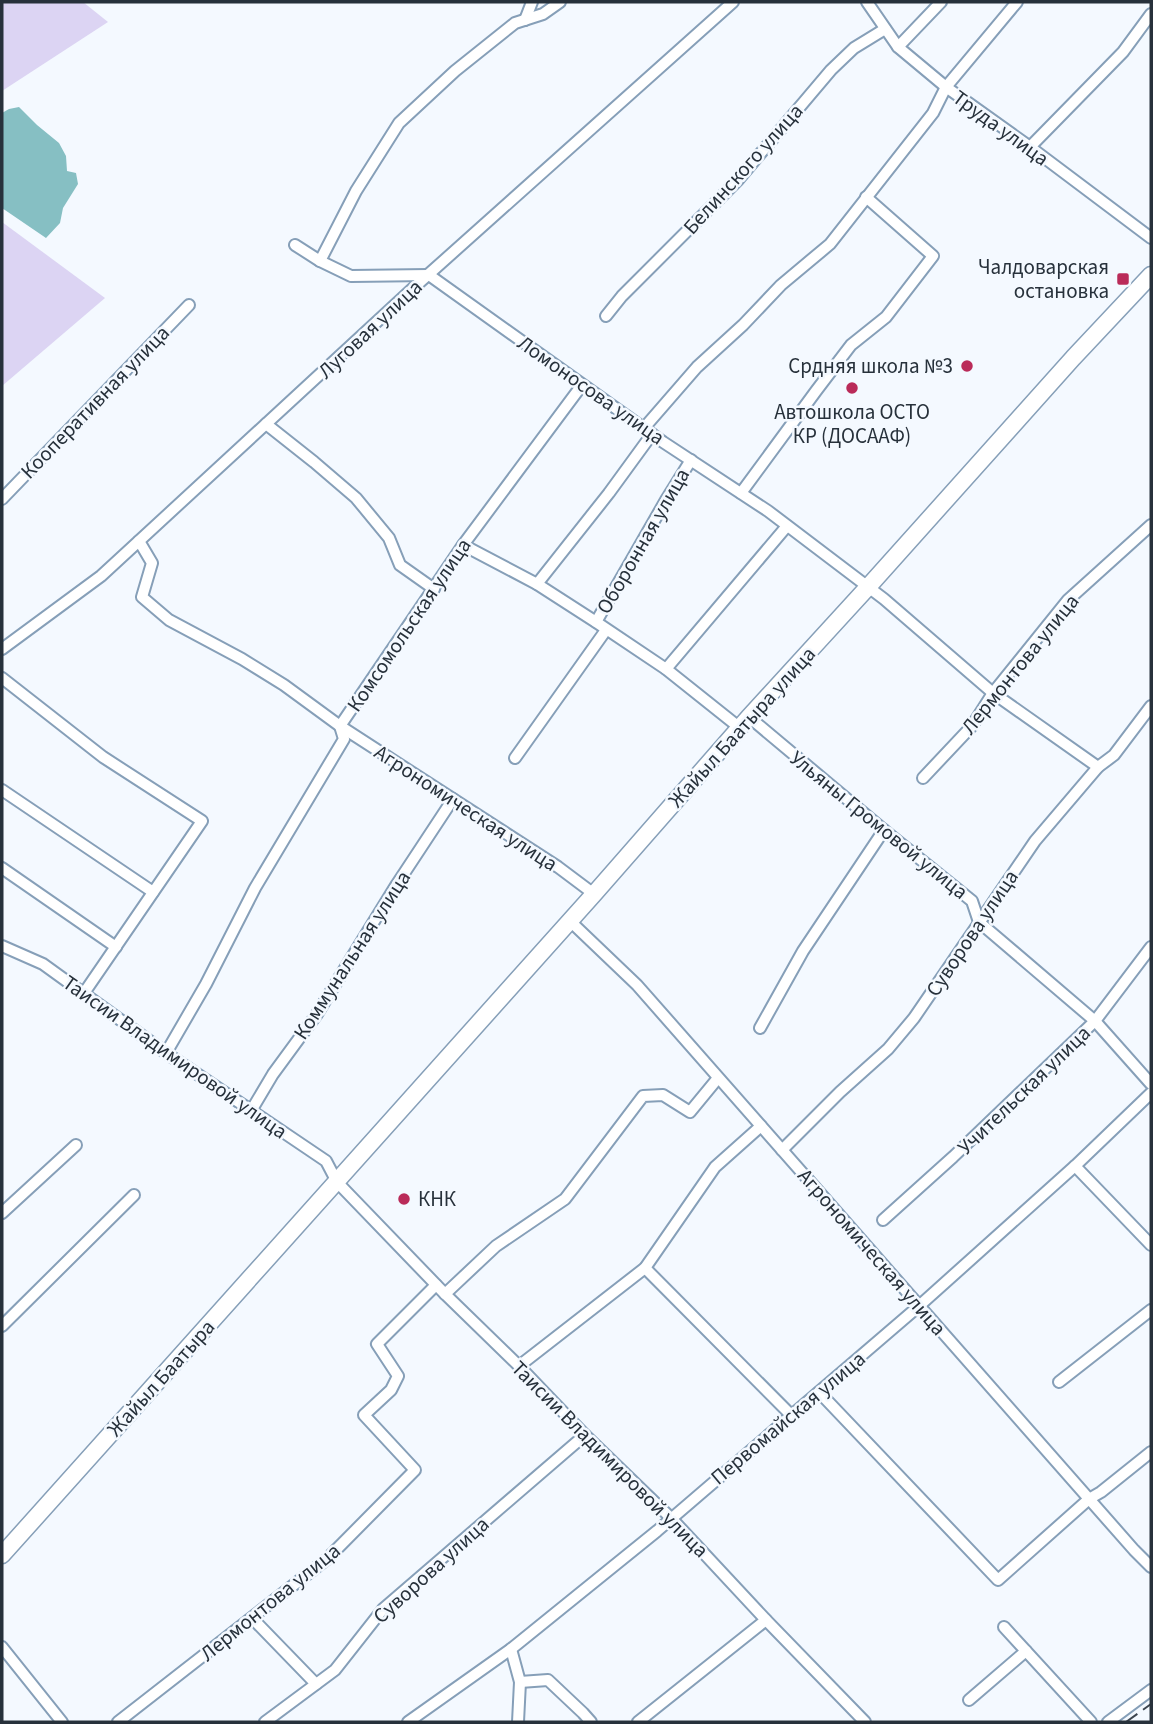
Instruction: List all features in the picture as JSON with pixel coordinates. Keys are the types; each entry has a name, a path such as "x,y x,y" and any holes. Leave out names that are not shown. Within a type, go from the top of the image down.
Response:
{"highway":[{"name":"Жайыл Баатыра улица","path":"337,1182 744,723 1151,275"},
{"name":"Жайыл Баатыра","path":"3,1551 337,1182"}],"street":[{"path":"525,20 532,2"},
{"path":"320,261 356,191 399,122 454,71 515,23 543,14 560,2"},
{"name":"Луговая улица","path":"2,649 101,576 429,275 733,2"},
{"name":"Труда улица","path":"867,2 898,47 946,88 1151,238"},
{"path":"898,47 941,2"},
{"path":"537,584 609,493 648,431 697,367 781,285 830,244 933,113 946,88 1017,2"},
{"path":"1030,147 1123,52 1151,14"},
{"name":"Белинского улица","path":"606,316 622,296 738,180 831,70 854,48 885,29"},
{"path":"741,493 852,345 886,317 933,256 866,197"},
{"path":"295,245 351,276 429,275"},
{"name":"Ломоносова улица","path":"429,275 582,385 787,526 868,587 993,693 1098,767"},
{"name":"Кооперативная улица","path":"2,499 189,305"},
{"name":"Комсомольская улица","path":"166,1052 183,1026 255,888 344,739 340,726 463,545 582,385"},
{"path":"266,424 356,498 389,538 400,565 434,589"},
{"name":"Оборонная улица","path":"596,622 691,460"},
{"name":"Лермонтова улица","path":"922,778 972,726 993,693 1068,600 1151,525"},
{"path":"666,669 787,526"},
{"name":"Агрономическая улица","path":"139,541 152,563 142,597 169,620 275,679 340,726 558,867 594,894"},
{"name":"Ульяны Громовой улица","path":"463,545 537,584 666,669 744,723 884,830 972,901 979,922 1095,1021 1151,1084"},
{"path":"515,758 606,630"},
{"path":"2,678 103,757 202,821 84,993"},
{"name":"Суворова улица","path":"782,1150 840,1091 888,1049 914,1018 1035,841 1098,767 1114,755 1151,706"},
{"path":"2,790 153,892"},
{"name":"Коммунальная улица","path":"251,1111 273,1073 317,1014 453,799"},
{"path":"760,1028 803,951 884,830"},
{"path":"2,868 116,947"},
{"name":"Агрономическая улица","path":"570,921 637,985 1151,1567"},
{"name":"Таисии Владимировой улица","path":"2,946 43,964 326,1161 337,1182 441,1290 671,1518 865,1722"},
{"name":"Учительская улица","path":"883,1220 1095,1021 1151,947"},
{"name":"Лермонтова улица","path":"118,1722 327,1559 415,1470 364,1415 391,1390 398,1376 377,1344 496,1246 565,1199 643,1096 663,1095 690,1112 718,1079"},
{"name":"Первомайская улица","path":"408,1722 511,1649 671,1518 919,1306 1076,1166 1151,1093"},
{"path":"519,1366 645,1268 715,1167 761,1126"},
{"path":"2,1213 76,1145"},
{"path":"1076,1166 1151,1245"},
{"path":"2,1326 134,1195"},
{"path":"645,1268 791,1415"},
{"path":"1059,1382 1151,1310"},
{"path":"819,1392 998,1580 1090,1499 1151,1452"},
{"name":"Суворова улица","path":"265,1722 335,1670 383,1609 585,1434"},
{"path":"252,1618 317,1684"},
{"path":"638,1722 766,1620"},
{"path":"1004,1627 1091,1722"},
{"path":"2,1647 62,1722"},
{"path":"511,1649 520,1682 518,1722"},
{"path":"969,1700 1026,1651"},
{"path":"520,1682 548,1680 591,1722"},
{"path":"1108,1722 1151,1690"}],"shaded area":[{"path":"2,2 83,2 108,22 2,91"},
{"path":"2,222 105,298 2,386"}],"water":[{"path":"19,107 59,143 66,156 67,171 76,173 78,184 63,208 60,223 46,238 2,208 2,113"}],"railway":[{"path":"1126,1722 1151,1704"}],"place":[{"name":"Чалдоварская остановка","path":"1123,279"},
{"name":"Срдняя школа №3","path":"967,366"},
{"name":"Автошкола ОСТО КР (ДОСААФ)","path":"852,388"},
{"name":"КНК","path":"404,1199"}]}
